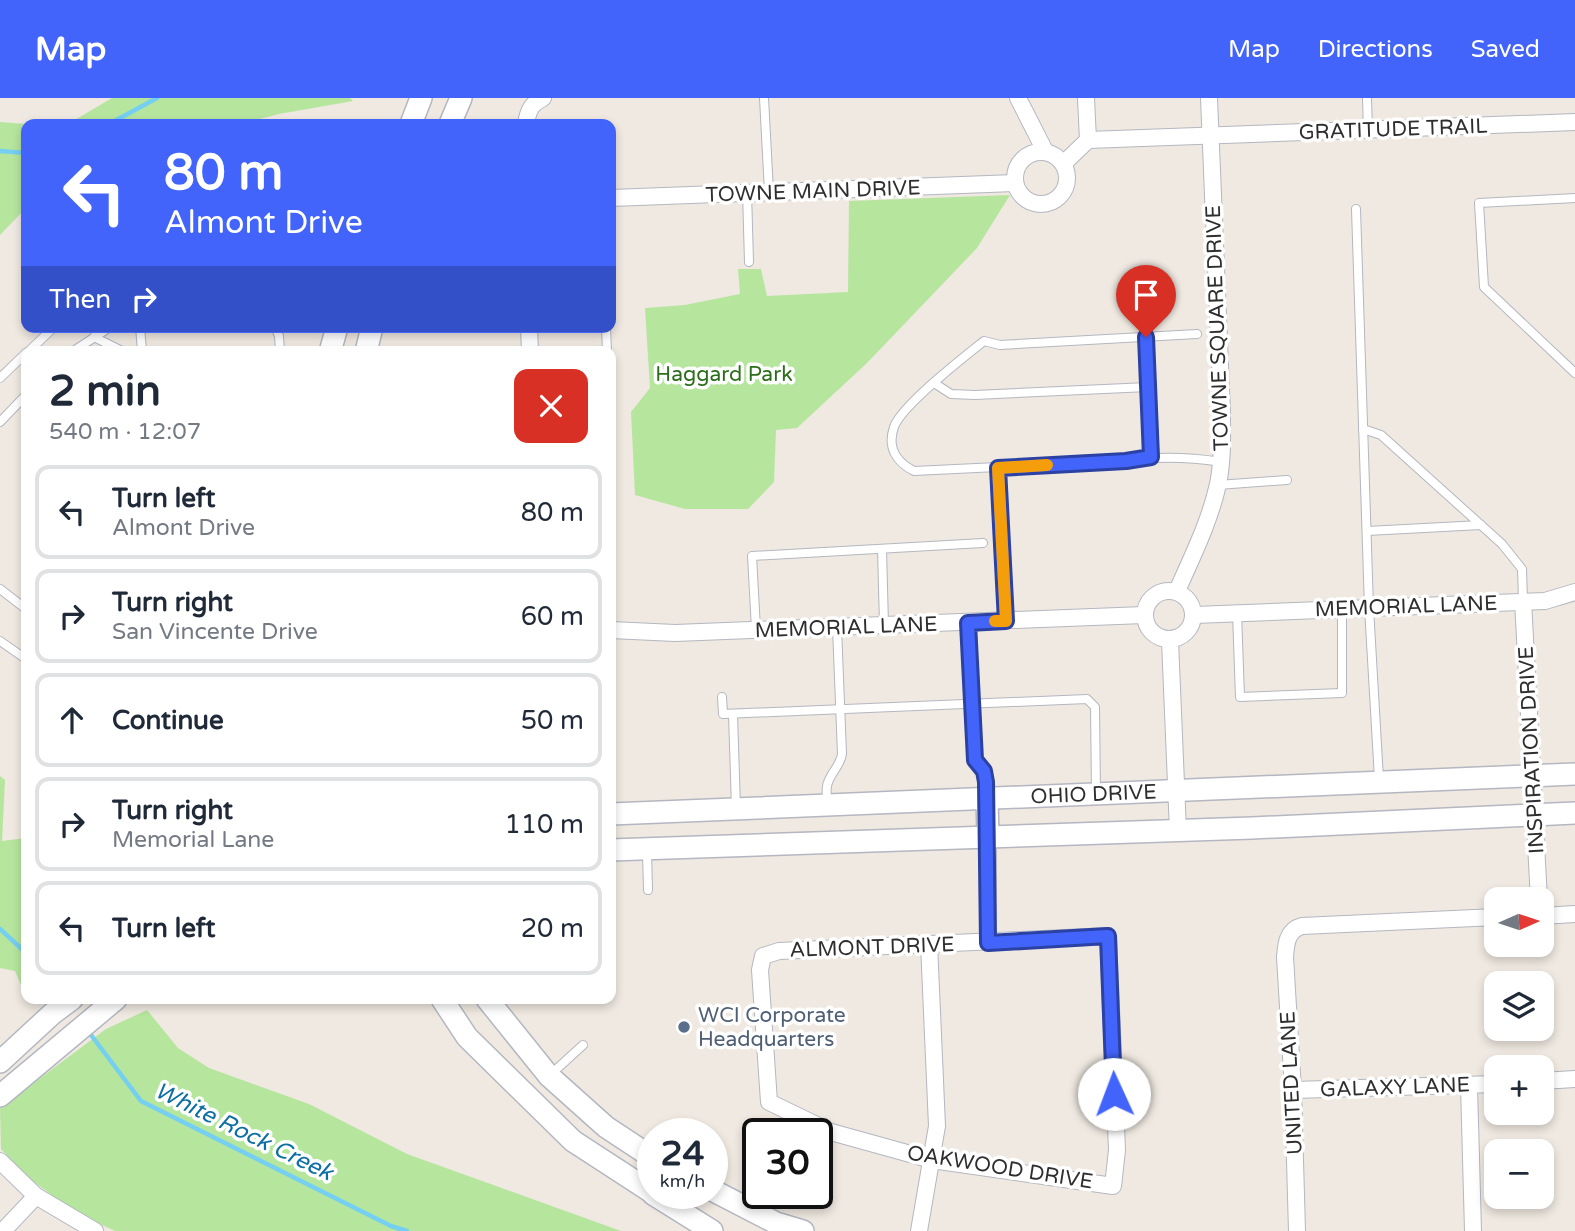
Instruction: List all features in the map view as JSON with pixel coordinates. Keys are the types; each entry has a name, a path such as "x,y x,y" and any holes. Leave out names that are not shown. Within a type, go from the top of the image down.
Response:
{"main road":[{"path":"413,119 421,98"},
{"path":"452,119 461,98"},
{"name":"OHIO DRIVE","path":"616,814 1575,774"},
{"path":"987,798 988,838"},
{"path":"828,805 830,842"},
{"path":"646,812 647,849"},
{"name":"OHIO DRIVE","path":"616,850 1178,831 1575,813"},
{"path":"0,1062 65,1004"},
{"path":"445,1004 467,1037 573,1141 637,1183"},
{"path":"491,1004 549,1076 606,1127 637,1147"},
{"path":"0,1096 109,1005"},
{"path":"528,1097 549,1076"},
{"path":"728,1199 776,1223 803,1231"},
{"path":"678,1209 710,1230 717,1209"}],"street":[{"path":"527,119 534,103 543,98"},
{"path":"1086,98 1088,140"},
{"name":"TOWNE SQUARE DRIVE","path":"1177,591 1200,538 1218,485 1221,462 1222,412 1209,98"},
{"path":"1023,101 1045,151"},
{"name":"GRATITUDE TRAIL","path":"1211,136 1575,122"},
{"path":"1063,163 1088,140 1211,136"},
{"path":"1045,151 1063,163 1066,172 1064,190 1051,202 1041,204 1024,198 1015,183 1015,171 1020,161 1029,154 1045,151"},
{"name":"TOWNE MAIN DRIVE","path":"616,198 1015,183"},
{"path":"1162,591 1177,591 1186,596 1194,615 1188,631 1170,641 1153,633 1144,615 1155,595 1162,591"},
{"name":"MEMORIAL LANE","path":"1194,615 1545,601 1575,592"},
{"name":"INSPIRATION DRIVE","path":"1523,601 1538,887"},
{"name":"MEMORIAL LANE","path":"616,630 675,633 1144,615"},
{"path":"1170,641 1178,831"},
{"path":"988,838 988,943"},
{"path":"1554,915 1575,914"},
{"name":"UNITED LANE","path":"1297,1231 1293,1090 1285,957 1289,936 1295,927 1301,926 1484,918"},
{"name":"ALMONT DRIVE","path":"769,1102 760,970 763,956 779,951 1108,936 1116,1150 1113,1186"},
{"path":"919,1231 937,1126 929,944"},
{"path":"1554,1080 1575,1079"},
{"name":"GALAXY LANE","path":"1293,1090 1484,1084"},
{"path":"1469,1085 1473,1231"},
{"name":"OAKWOOD DRIVE","path":"769,1102 831,1132 932,1160 1113,1186"},
{"path":"0,1161 36,1196 95,1231"},
{"path":"3,1231 36,1196"}],"lane":[{"path":"764,98 769,192"},
{"path":"1367,98 1368,130"},
{"path":"747,192 749,262"},
{"path":"1575,198 1479,203 1484,287 1575,373"},
{"path":"1356,209 1369,608 1379,782"},
{"path":"33,346 48,333"},
{"path":"81,346 100,333"},
{"path":"1198,334 1000,345 984,341 934,383 894,425 894,455 901,464 914,471 1126,461 1151,457 1192,457 1221,462"},
{"path":"94,337 112,346"},
{"path":"1146,337 1151,457"},
{"path":"0,378 21,358"},
{"path":"934,383 951,394 963,395 1148,387"},
{"path":"0,422 21,400"},
{"path":"1363,429 1381,435 1502,544 1522,569 1523,601"},
{"path":"998,468 1006,621"},
{"path":"1218,485 1287,480"},
{"path":"1367,531 1481,525"},
{"path":"756,629 752,556 983,543"},
{"path":"882,549 884,625"},
{"path":"0,589 21,601"},
{"path":"1237,612 1240,697 1342,693 1342,609"},
{"path":"968,623 975,760 984,771 987,798"},
{"path":"828,805 827,786 832,774 841,764 842,754 837,628"},
{"path":"0,641 21,656"},
{"path":"722,697 723,714 1087,699 1095,707 1096,795"},
{"path":"733,714 736,808"},
{"path":"647,849 648,890"},
{"path":"549,1076 583,1045"}],"green space":[{"path":"112,98 350,98 353,101 260,119 76,119"},
{"path":"0,122 21,124 21,213 0,235"},
{"name":"Haggard Park","path":"1010,195 977,248 867,363 797,428 776,430 774,482 748,509 685,509 635,495 631,412 650,388 645,308 685,305 740,294 738,269 761,269 767,296 848,292 849,201"},
{"path":"0,776 5,780 2,841 21,839 21,985 15,971 0,968"},
{"path":"147,1010 178,1048 209,1068 309,1104 407,1154 621,1231 115,1231 74,1212 29,1178 1,1149 0,1108 106,1029"}],"waterway":[{"path":"118,119 157,98"},
{"path":"0,151 21,153"},
{"name":"White Rock Creek","path":"0,929 21,948"},
{"name":"White Rock Creek","path":"88,1031 141,1101 391,1226 407,1231"}],"slow traffic":[{"path":"995,621 1006,621 998,468 1047,465"}],"place":[{"name":"WCI Corporate Headquarters","path":"684,1027"}],"route":[{"path":"1114,1094 1108,936 988,943 986,782 984,771 975,760 968,623 1006,621 998,468 1126,461 1151,457 1146,337"}]}
